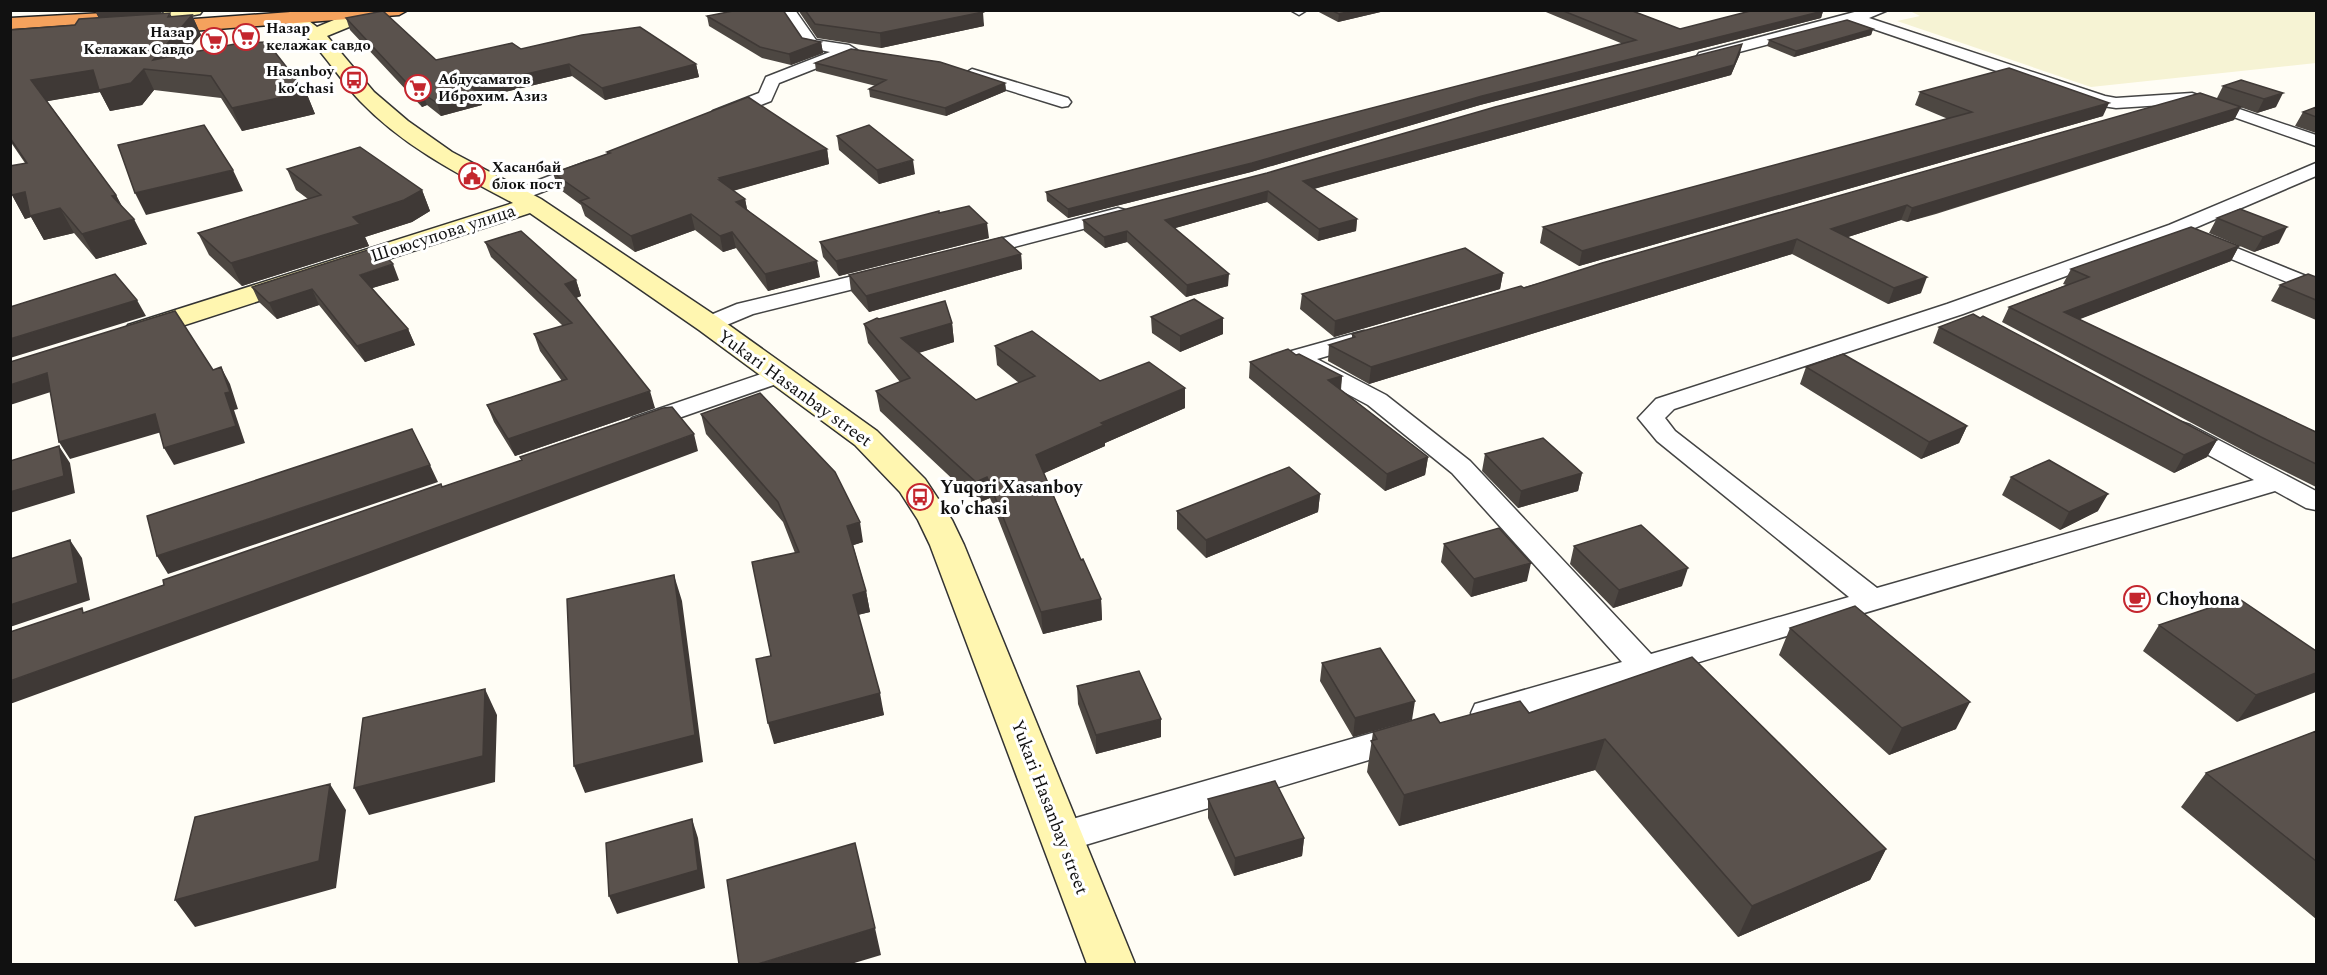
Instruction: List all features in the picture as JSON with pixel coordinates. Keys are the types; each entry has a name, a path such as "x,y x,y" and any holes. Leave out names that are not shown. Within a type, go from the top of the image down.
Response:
{"highway":[{"path":"10,24 212,10"},
{"path":"10,37 304,21 399,10"}],"street":[{"path":"172,14 194,10"},
{"path":"700,123 765,97 770,91 772,80 856,51 811,44 787,10"},
{"path":"1683,62 1881,10"},
{"path":"1856,18 2088,97 2116,103 2138,114"},
{"name":"Yukari Hasanbay street","path":"304,21 367,96 400,126 444,157 525,200 710,324 866,438 905,476 927,508 947,545 1111,964"},
{"path":"954,68 1062,102"},
{"path":"2116,103 2192,98 2316,141"},
{"path":"2103,124 2192,98"},
{"path":"525,200 603,161"},
{"path":"1871,599 1666,436 1651,418 1665,404 1955,309 2176,229 2316,169"},
{"name":"Шоюсупова улица","path":"113,339 525,200"},
{"path":"951,257 1133,210"},
{"path":"2176,229 2316,288"},
{"path":"710,324 745,309 905,269"},
{"path":"1955,309 1986,326"},
{"path":"1389,331 1296,357 1377,400 1461,467 1644,666"},
{"path":"621,430 779,375"},
{"path":"2163,420 2316,502"},
{"path":"1062,837 2277,482"}],"shaded area":[{"path":"1908,10 2316,11 2316,63 2091,87 1897,21 1920,16"}],"building":[{"path":"738,10 783,10 802,38 821,42 789,54 760,47 707,16"},
{"path":"805,10 980,10 983,12 880,33 815,24"},
{"path":"1331,10 1355,10 1339,14"},
{"path":"1561,10 1630,10 1680,29 1754,10 1823,11 1482,96 1252,163 1068,209 1046,192 1636,40"},
{"path":"383,11 436,60 512,43 521,49 582,35 640,27 696,64 602,88 569,64 470,87 478,92 437,103 422,93 417,94 346,18"},
{"path":"170,13 168,17 192,15 153,60 240,43 267,42 306,92 232,108 211,76 144,69 131,83 99,90 93,70 31,80 116,195 112,196 134,219 82,234 60,208 30,216 25,192 12,195 10,192 10,166 27,163 10,138 10,30 75,25 79,19"},
{"path":"1847,20 1873,29 1796,51 1769,40"},
{"path":"1742,44 1734,65 1303,181 1357,219 1319,229 1268,191 1165,220 1229,274 1187,285 1127,231 1104,237 1083,220 1267,173 1495,107"},
{"path":"851,49 940,62 1005,83 945,108 869,89 886,80 815,63"},
{"path":"2009,68 2109,103 1582,251 1543,227 1972,112 1920,92"},
{"path":"2241,80 2283,93 2264,99 2223,86"},
{"path":"2200,93 2241,107 1912,208 1907,205 1831,229 1927,277 1894,288 1797,239 1371,367 1329,345 1355,337 1352,334 1521,286 1524,288 1602,263"},
{"path":"748,97 827,149 719,178 721,180 719,180 745,199 736,202 817,261 765,274 732,232 720,236 691,214 631,236 580,201 589,198 553,173 610,153 607,152"},
{"path":"2316,107 2316,117 2303,112"},
{"path":"204,125 233,170 135,193 118,145"},
{"path":"869,125 913,160 877,170 837,136"},
{"path":"360,147 422,190 404,200 353,217 360,224 231,263 198,233 321,195 287,169"},
{"path":"969,206 987,223 836,261 820,242 939,211 939,213"},
{"path":"2240,209 2287,227 2263,237 2217,218"},
{"path":"2191,227 2239,246 2064,312 2316,432 2316,464 2009,307 2089,277 2071,269"},
{"path":"521,231 576,280 565,284 650,391 508,439 487,405 567,379 534,334 572,323 485,242"},
{"path":"1002,237 1021,254 866,296 849,275"},
{"path":"377,247 393,264 360,275 408,329 357,346 312,289 269,303 252,287"},
{"path":"1465,248 1503,273 1335,321 1302,294"},
{"path":"115,274 137,300 10,339 10,307"},
{"path":"2308,274 2316,277 2316,300 2280,285"},
{"path":"1194,299 1223,318 1180,336 1151,317"},
{"path":"945,301 952,323 901,338 976,400 1035,376 995,346 1032,331 1100,381 1149,362 1185,388 1101,423 1104,425 1036,455 1081,560 1083,559 1101,599 1041,612 987,477 976,482 876,391 910,378 864,324 877,318"},
{"path":"175,311 213,370 221,367 230,392 225,393 236,426 164,448 155,414 59,442 47,373 10,385 10,362"},
{"path":"1973,314 1980,318 1983,316 2217,440 2184,455 1939,327"},
{"path":"1288,349 1342,376 1328,380 1428,457 1387,474 1250,362"},
{"path":"1843,354 1967,426 1929,442 1806,367"},
{"path":"760,393 835,472 860,522 847,526 866,591 853,595 880,693 768,723 756,659 771,656 752,562 799,552 778,502 701,414"},
{"path":"672,407 694,434 10,681 10,632 82,608 83,613 164,585 163,580 441,484 442,487 522,460 520,457 663,408"},
{"path":"412,429 430,465 157,556 147,516"},
{"path":"1543,438 1582,473 1521,491 1485,454"},
{"path":"59,446 64,476 10,492 10,461"},
{"path":"2049,460 2108,494 2069,512 2011,477"},
{"path":"1289,467 1320,494 1206,540 1177,511"},
{"path":"1641,525 1688,568 1619,590 1574,546"},
{"path":"1499,528 1531,563 1474,579 1444,544"},
{"path":"70,540 78,583 10,605 10,559"},
{"path":"674,575 695,735 574,766 567,599"},
{"path":"2238,598 2316,651 2316,673 2256,695 2159,625"},
{"path":"1855,606 1970,702 1902,728 1790,628"},
{"path":"1380,648 1415,701 1355,718 1322,663"},
{"path":"1692,657 1886,849 1752,906 1605,739 1404,795 1371,741 1377,739 1373,732 1434,714 1440,723 1520,701 1529,713"},
{"path":"1139,671 1161,719 1096,735 1077,686"},
{"path":"485,689 483,756 354,788 363,718"},
{"path":"2316,731 2316,861 2206,773"},
{"path":"1275,781 1304,838 1235,858 1208,799"},
{"path":"330,784 319,861 175,900 195,817"},
{"path":"692,819 698,870 609,896 606,843"},
{"path":"855,843 875,928 758,964 739,964 727,880"}],"place":[{"name":"Назар келажак савдо","path":"246,37"},
{"name":"Назар Келажак Савдо","path":"214,41"},
{"name":"Hasanboy koʻchasi","path":"354,80"},
{"name":"Абдусаматов Иброхим. Азиз","path":"418,88"},
{"name":"Хасанбай блок пост","path":"472,176"},
{"name":"Yuqori Xasanboy ko'chasi","path":"920,497"},
{"name":"Choyhona","path":"2137,599"}]}
